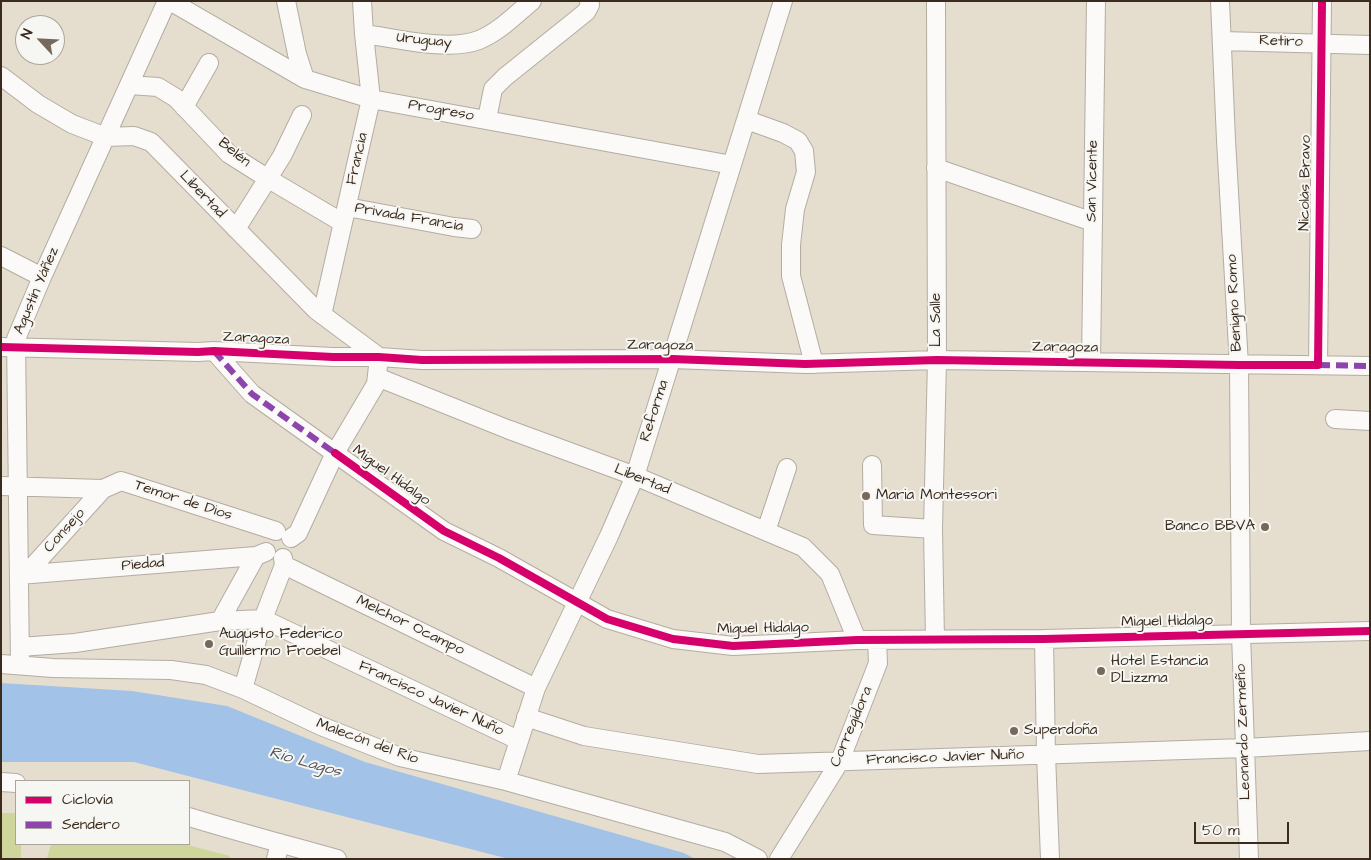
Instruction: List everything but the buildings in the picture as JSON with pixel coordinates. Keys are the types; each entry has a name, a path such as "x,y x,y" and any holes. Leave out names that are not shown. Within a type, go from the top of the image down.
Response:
{"street":[{"name":"Progreso","path":"168,1 305,79 371,99 732,165"},
{"name":"Agustín Yáñez","path":"20,665 22,574 9,486 8,348 16,339 42,277 168,1"},
{"path":"286,1 297,54 305,79"},
{"name":"Francia","path":"322,315 371,99 362,1"},
{"name":"Uruguay","path":"364,34 451,46 478,40 492,32 532,1"},
{"path":"487,119 493,89 504,77 586,12 590,1"},
{"name":"Reforma","path":"506,781 536,688 635,476 783,1"},
{"name":"La Salle","path":"935,640 933,529 937,360 936,1"},
{"name":"San Vicente","path":"1091,362 1096,1"},
{"name":"Benigno Romo","path":"1220,1 1226,150 1239,365 1241,634"},
{"name":"Nicolás Bravo","path":"1318,365 1322,1"},
{"name":"Retiro","path":"1222,40 1370,45"},
{"path":"184,107 209,64"},
{"name":"Libertad","path":"1,76 38,104 72,124 106,137 134,136 151,142 322,315 379,357"},
{"name":"Belén","path":"129,85 158,87 176,98 229,154 267,178 345,215"},
{"path":"236,229 282,156 302,115"},
{"path":"747,120 783,133 798,141 804,152 806,172 795,209 790,276 814,364"},
{"path":"936,168 1093,222"},
{"name":"Privada Francia","path":"345,215 472,229"},
{"path":"1,256 42,277"},
{"name":"Zaragoza","path":"8,348 214,351 422,360 672,358 814,364 937,360 1370,366"},
{"name":"Miguel Hidalgo","path":"214,351 252,394 444,531 499,558 607,619 673,639 733,646 857,640 1044,639 1370,631"},
{"path":"220,621 261,554 265,539 271,532 283,534 298,533 335,453 376,384 379,357"},
{"name":"Libertad","path":"377,377 507,429 635,476 803,547 830,574 857,640"},
{"path":"1335,419 1370,421"},
{"path":"872,465 874,525 933,529"},
{"path":"766,531 787,468"},
{"name":"Temor de Dios","path":"9,486 103,488 120,481 283,534"},
{"name":"Consejo","path":"22,574 103,488"},
{"path":"243,689 263,619 284,561 292,547 283,534"},
{"name":"Piedad","path":"22,574 261,554"},
{"name":"Melchor Ocampo","path":"261,554 284,561 536,688"},
{"path":"20,646 75,643 220,621 263,619"},
{"name":"Francisco Javier Nuño","path":"263,619 518,740"},
{"name":"Leonardo Zermeño","path":"1241,634 1249,859"},
{"path":"1044,639 1050,859"},
{"name":"Corregidora","path":"779,859 840,761 878,663 877,640"},
{"name":"Malecón del Río","path":"1,664 53,668 171,670 206,675 243,689 321,726 400,757 506,781 725,842 758,859"},
{"name":"Francisco Javier Nuño","path":"526,717 584,736 758,764 1245,748 1370,741"},
{"path":"1,782 15,783"},
{"path":"190,817 258,838 278,851 337,859"}],"green space":[{"path":"1,813 15,813 15,845 21,845 21,859 1,859"},
{"path":"51,845 188,845 230,856 229,859 47,859"}],"water":[{"name":"Río Lagos","path":"1,683 132,691 227,706 365,762 684,853 695,859 509,859 134,762 1,762"}],"marked path":[{"path":"214,351 252,394 335,453"},
{"path":"1318,365 1370,366"}],"cycle path":[{"path":"1,347 214,351 422,360 672,359 805,364 937,360 1318,365 1322,1"},
{"path":"335,453 444,531 499,558 607,619 673,639 733,646 857,640 1044,639 1370,631"}],"place":[{"name":"Maria Montessori","path":"866,496"},
{"name":"Banco BBVA","path":"1265,527"},
{"name":"Augusto Federico Guillermo Froebel","path":"209,644"},
{"name":"Hotel Estancia DLizzma","path":"1101,671"},
{"name":"Superdoña","path":"1014,731"}]}
